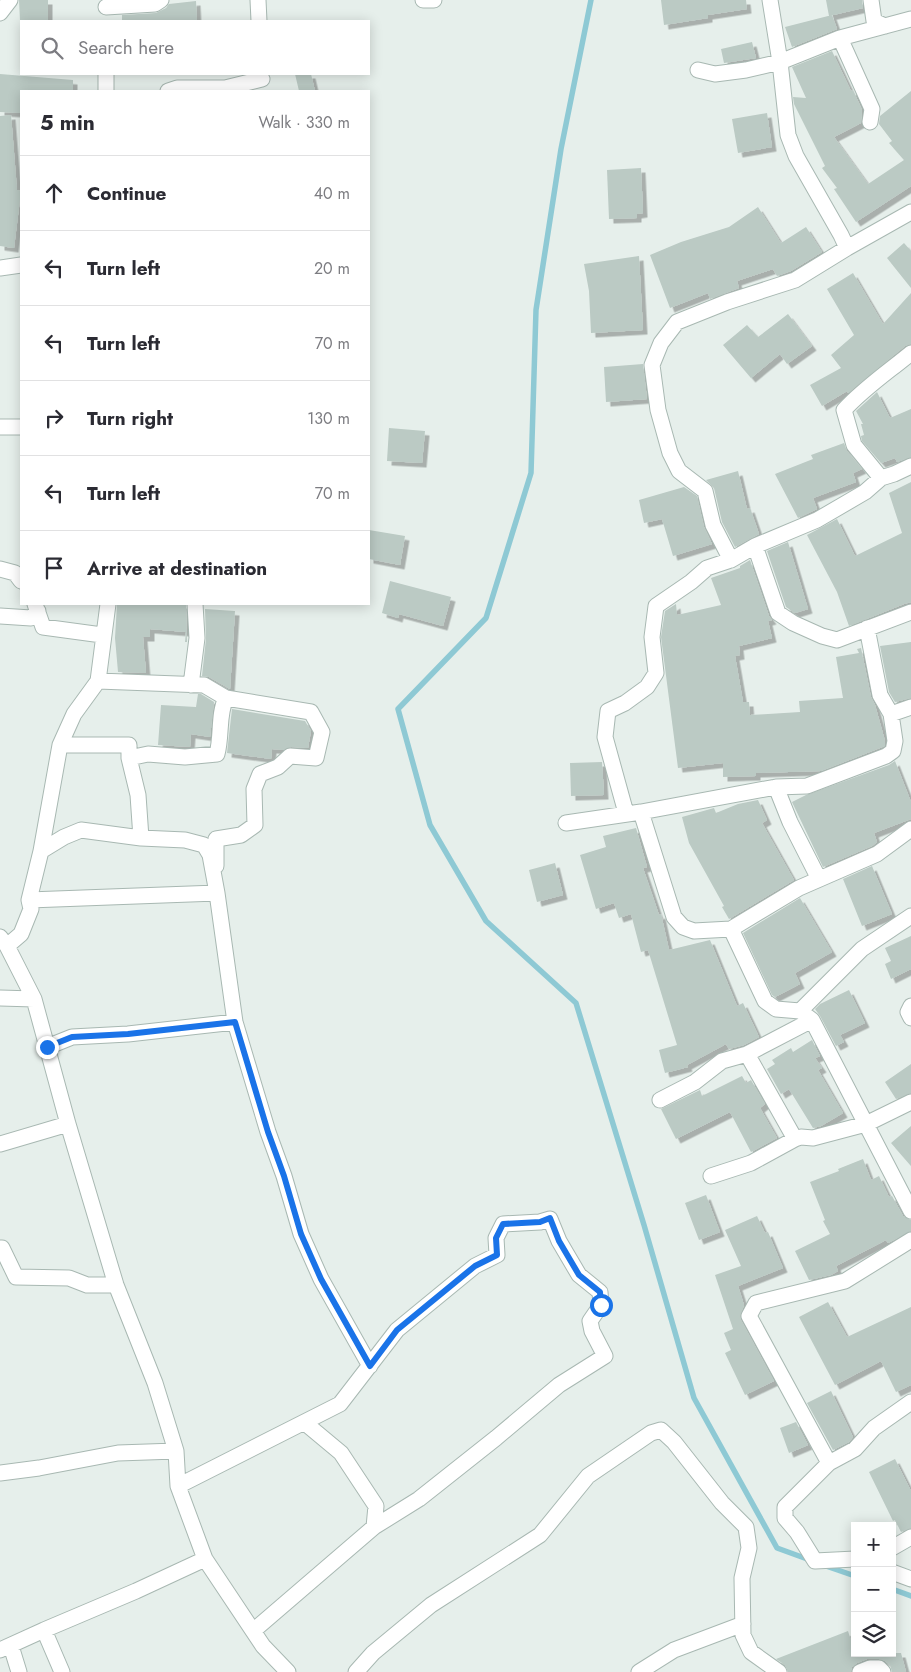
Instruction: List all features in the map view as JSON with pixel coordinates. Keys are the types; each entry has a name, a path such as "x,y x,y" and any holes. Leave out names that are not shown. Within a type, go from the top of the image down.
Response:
{"street":[{"path":"0,13 10,0"},
{"path":"106,9 155,4 161,0"},
{"path":"259,0 259,20"},
{"path":"423,0 434,0"},
{"path":"770,0 780,62 788,135 796,156 841,234 846,248"},
{"path":"871,0 874,21 886,26"},
{"path":"698,70 715,74 746,70 780,62 840,38 886,26 909,23"},
{"path":"840,38 872,109 870,122"},
{"path":"106,75 106,90"},
{"path":"171,90 177,88 225,88 261,81"},
{"path":"731,560 713,525 705,491 679,471 670,453 658,410 652,365 661,342 677,322 727,302 795,280 846,248 911,212"},
{"path":"0,268 20,265"},
{"path":"881,478 854,445 844,410 859,393 911,354"},
{"path":"0,427 20,428"},
{"path":"911,466 881,478 865,492 817,520 755,546 731,560 707,568 691,582 656,606 652,637 656,673 647,687 625,703 608,711 605,737 674,917 683,928 694,931 731,928 799,888 877,854 911,829"},
{"path":"755,546 778,614 822,636 837,640 911,612"},
{"path":"0,569 15,573 20,580"},
{"path":"108,605 102,635 98,681 74,714 60,745 41,851 29,900 30,909 21,934 3,942 34,999 68,1124 116,1285 155,1383 176,1451 178,1486 204,1559 263,1646 288,1672"},
{"path":"191,684 197,638 196,605"},
{"path":"36,607 43,627 102,635"},
{"path":"0,616 31,618 36,607"},
{"path":"566,823 776,787 807,786 886,756 893,751 894,740 891,714 880,695 867,628"},
{"path":"98,681 204,685 226,698 311,712 322,732 316,758 290,756 278,767 260,774 254,789 255,824 241,835 216,838 217,893"},
{"path":"129,758 148,754 185,757 217,754 220,744 223,704 226,698"},
{"path":"891,714 911,707"},
{"path":"60,745 129,745 129,758 138,795 141,838"},
{"path":"776,787 790,822 819,879"},
{"path":"41,851 64,837 81,830 141,838 185,840 204,845 210,855 217,893 235,1022 268,1132 284,1176 301,1234 321,1279 370,1366"},
{"path":"29,900 217,893"},
{"path":"660,1100 695,1082 722,1061 747,1054 806,1015 862,949 911,916"},
{"path":"731,928 765,1000 776,1009 806,1015 911,1211"},
{"path":"0,998 34,999"},
{"path":"911,1006 908,1012 911,1018"},
{"path":"47,1047 72,1037 128,1034 235,1022"},
{"path":"747,1054 795,1139"},
{"path":"711,1176 751,1163 795,1139 801,1137 813,1138 866,1124 911,1102"},
{"path":"0,1144 68,1124"},
{"path":"178,1486 340,1404 397,1330 475,1266 497,1255 496,1238 503,1224 540,1222 550,1218 559,1241 579,1275 600,1292 601,1305 590,1321 592,1331 606,1356 559,1385 419,1499 374,1527 253,1631"},
{"path":"829,1463 749,1316 756,1303 845,1281 911,1240"},
{"path":"0,1248 2,1248 16,1277 69,1278 87,1285 116,1285"},
{"path":"851,1559 815,1561 797,1532 785,1518 785,1507 829,1463 855,1449 874,1428 911,1402"},
{"path":"305,1423 341,1453 376,1506 374,1527"},
{"path":"356,1672 373,1653 432,1605 540,1535 588,1476 651,1433 662,1430 674,1442 722,1504 746,1527 749,1548 742,1578 743,1635 751,1652 779,1672"},
{"path":"0,1473 39,1468 118,1453 176,1451"},
{"path":"896,1546 911,1538"},
{"path":"19,1672 6,1648 204,1559"},
{"path":"896,1574 911,1580"},
{"path":"639,1672 674,1650 743,1624"},
{"path":"44,1630 62,1672"},
{"path":"860,1672 870,1668 879,1668 883,1672"}],"building":[{"path":"19,0 48,0 48,20 20,21"},
{"path":"661,0 746,0 747,9 664,25"},
{"path":"826,0 862,0 863,8 829,16"},
{"path":"196,1 197,20 122,20 122,15 156,13 166,8 169,4"},
{"path":"832,15 837,29 792,47 785,27"},
{"path":"752,42 756,58 724,63 721,49"},
{"path":"832,51 862,110 861,123 834,137 868,184 904,160 889,143 892,141 879,124 880,116 911,91 911,186 856,222 834,189 837,188 822,168 825,166 794,104 793,97 806,98 792,67"},
{"path":"0,74 73,80 73,90 20,90 20,113 0,112"},
{"path":"295,75 311,75 315,90 299,90"},
{"path":"767,113 772,147 738,153 732,119"},
{"path":"11,115 17,190 20,191 14,248 0,246 0,116"},
{"path":"641,168 643,213 637,214 637,218 609,219 607,170"},
{"path":"758,207 781,243 806,227 822,252 791,271 777,276 773,269 737,281 739,288 710,299 708,293 670,308 650,255 681,242 729,227"},
{"path":"904,243 911,251 911,288 887,258"},
{"path":"639,256 643,330 591,333 589,291 584,264"},
{"path":"853,273 883,324 911,293 911,344 905,346 848,393 847,391 822,406 810,385 841,368 831,355 854,335 827,289"},
{"path":"788,314 812,346 787,364 780,354 751,378 723,345 747,325 758,337"},
{"path":"643,364 647,399 606,402 604,367"},
{"path":"877,392 890,418 911,409 911,457 897,462 895,458 881,463 862,441 861,436 864,435 861,424 863,424 856,411"},
{"path":"389,428 425,431 422,463 387,461"},
{"path":"844,443 847,451 862,469 853,473 856,482 813,498 817,509 798,518 775,474 813,459 811,455"},
{"path":"738,471 747,509 750,508 759,534 735,547 722,522 714,488 706,480"},
{"path":"911,482 911,602 849,626 837,592 807,535 837,519 855,556 902,533 889,493"},
{"path":"684,487 697,496 704,527 712,544 673,556 662,519 644,523 639,500"},
{"path":"370,530 405,536 400,565 370,559"},
{"path":"788,542 808,609 795,613 786,607 767,551"},
{"path":"750,560 772,620 768,621 772,638 739,646 740,655 735,656 743,702 749,702 750,715 800,712 799,701 843,698 836,657 859,653 857,649 861,648 871,697 875,705 885,746 821,771 756,773 756,776 723,777 723,763 678,768 661,637 665,611 676,604 677,615 721,605 711,578 740,568 740,566"},
{"path":"390,581 451,597 443,626 399,614 398,618 382,613"},
{"path":"117,605 186,605 187,642 185,642 186,632 150,629 150,637 143,637 146,673 118,672 115,638"},
{"path":"205,609 235,611 230,689 209,677 202,676 206,639"},
{"path":"911,642 911,698 895,702 889,692 880,646"},
{"path":"198,694 214,702 210,737 191,734 190,747 158,745 161,705 196,707"},
{"path":"232,709 305,721 311,731 308,748 272,749 271,759 227,753"},
{"path":"895,761 911,802 911,819 874,833 877,842 872,846 823,867 792,802"},
{"path":"602,762 604,795 571,796 570,763"},
{"path":"758,800 767,820 762,823 794,880 729,919 722,907 724,906 689,843 682,817 714,808 716,813 738,804"},
{"path":"636,828 647,867 643,868 659,915 661,914 669,950 710,940 737,1006 743,1003 759,1037 744,1045 729,1049 726,1044 687,1065 688,1067 665,1073 659,1050 677,1045 648,950 641,952 631,914 619,918 614,903 596,909 580,855 606,847 603,836"},
{"path":"555,863 563,895 537,902 529,870"},
{"path":"872,866 892,914 862,926 843,879"},
{"path":"800,898 832,952 795,973 800,984 775,997 772,995 743,933"},
{"path":"911,936 911,969 891,979 885,964 891,961 885,948"},
{"path":"849,990 865,1023 840,1035 844,1042 836,1046 815,1009 820,1004"},
{"path":"812,1040 820,1056 815,1058 822,1068 818,1070 843,1113 821,1126 813,1128 789,1089 781,1094 767,1069 775,1064 772,1060 791,1048 793,1052"},
{"path":"911,1064 911,1093 896,1099 885,1082"},
{"path":"742,1076 746,1083 751,1080 765,1104 760,1108 777,1138 751,1152 730,1112 676,1139 661,1109 700,1090 702,1096"},
{"path":"911,1126 911,1166 891,1143"},
{"path":"863,1159 871,1180 879,1176 889,1197 892,1196 903,1216 911,1220 911,1231 888,1243 886,1240 836,1266 838,1271 831,1275 809,1280 795,1251 830,1234 823,1221 825,1220 810,1182"},
{"path":"706,1195 720,1232 699,1240 685,1203"},
{"path":"757,1216 765,1233 768,1232 783,1268 738,1286 744,1305 740,1316 741,1320 774,1381 745,1395 725,1353 731,1350 724,1333 733,1329 715,1275 741,1266 725,1230"},
{"path":"828,1302 847,1337 911,1307 911,1385 896,1392 881,1361 835,1385 799,1317"},
{"path":"831,1391 853,1437 849,1442 833,1450 807,1403"},
{"path":"796,1422 808,1445 789,1453 780,1428"},
{"path":"895,1459 911,1491 911,1528 901,1532 895,1520 893,1521 869,1472"},
{"path":"848,1631 851,1640 851,1657 896,1657 896,1653 901,1653 906,1672 892,1672 890,1665 885,1661 867,1659 852,1667 851,1672 788,1672 785,1665 776,1659"}],"waterway":[{"path":"591,0 561,149 536,310 531,473 486,618 398,709 430,825 486,921 576,1003 644,1225 694,1398 777,1548 810,1560"},
{"path":"826,1566 851,1575"},
{"path":"896,1590 911,1596"}],"route":[{"path":"47,1047 72,1037 128,1034 235,1022 301,1234 321,1279 370,1366 397,1330 475,1266 497,1255 496,1238 503,1224 540,1222 550,1218 559,1241 579,1275 600,1292 601,1305"}]}
